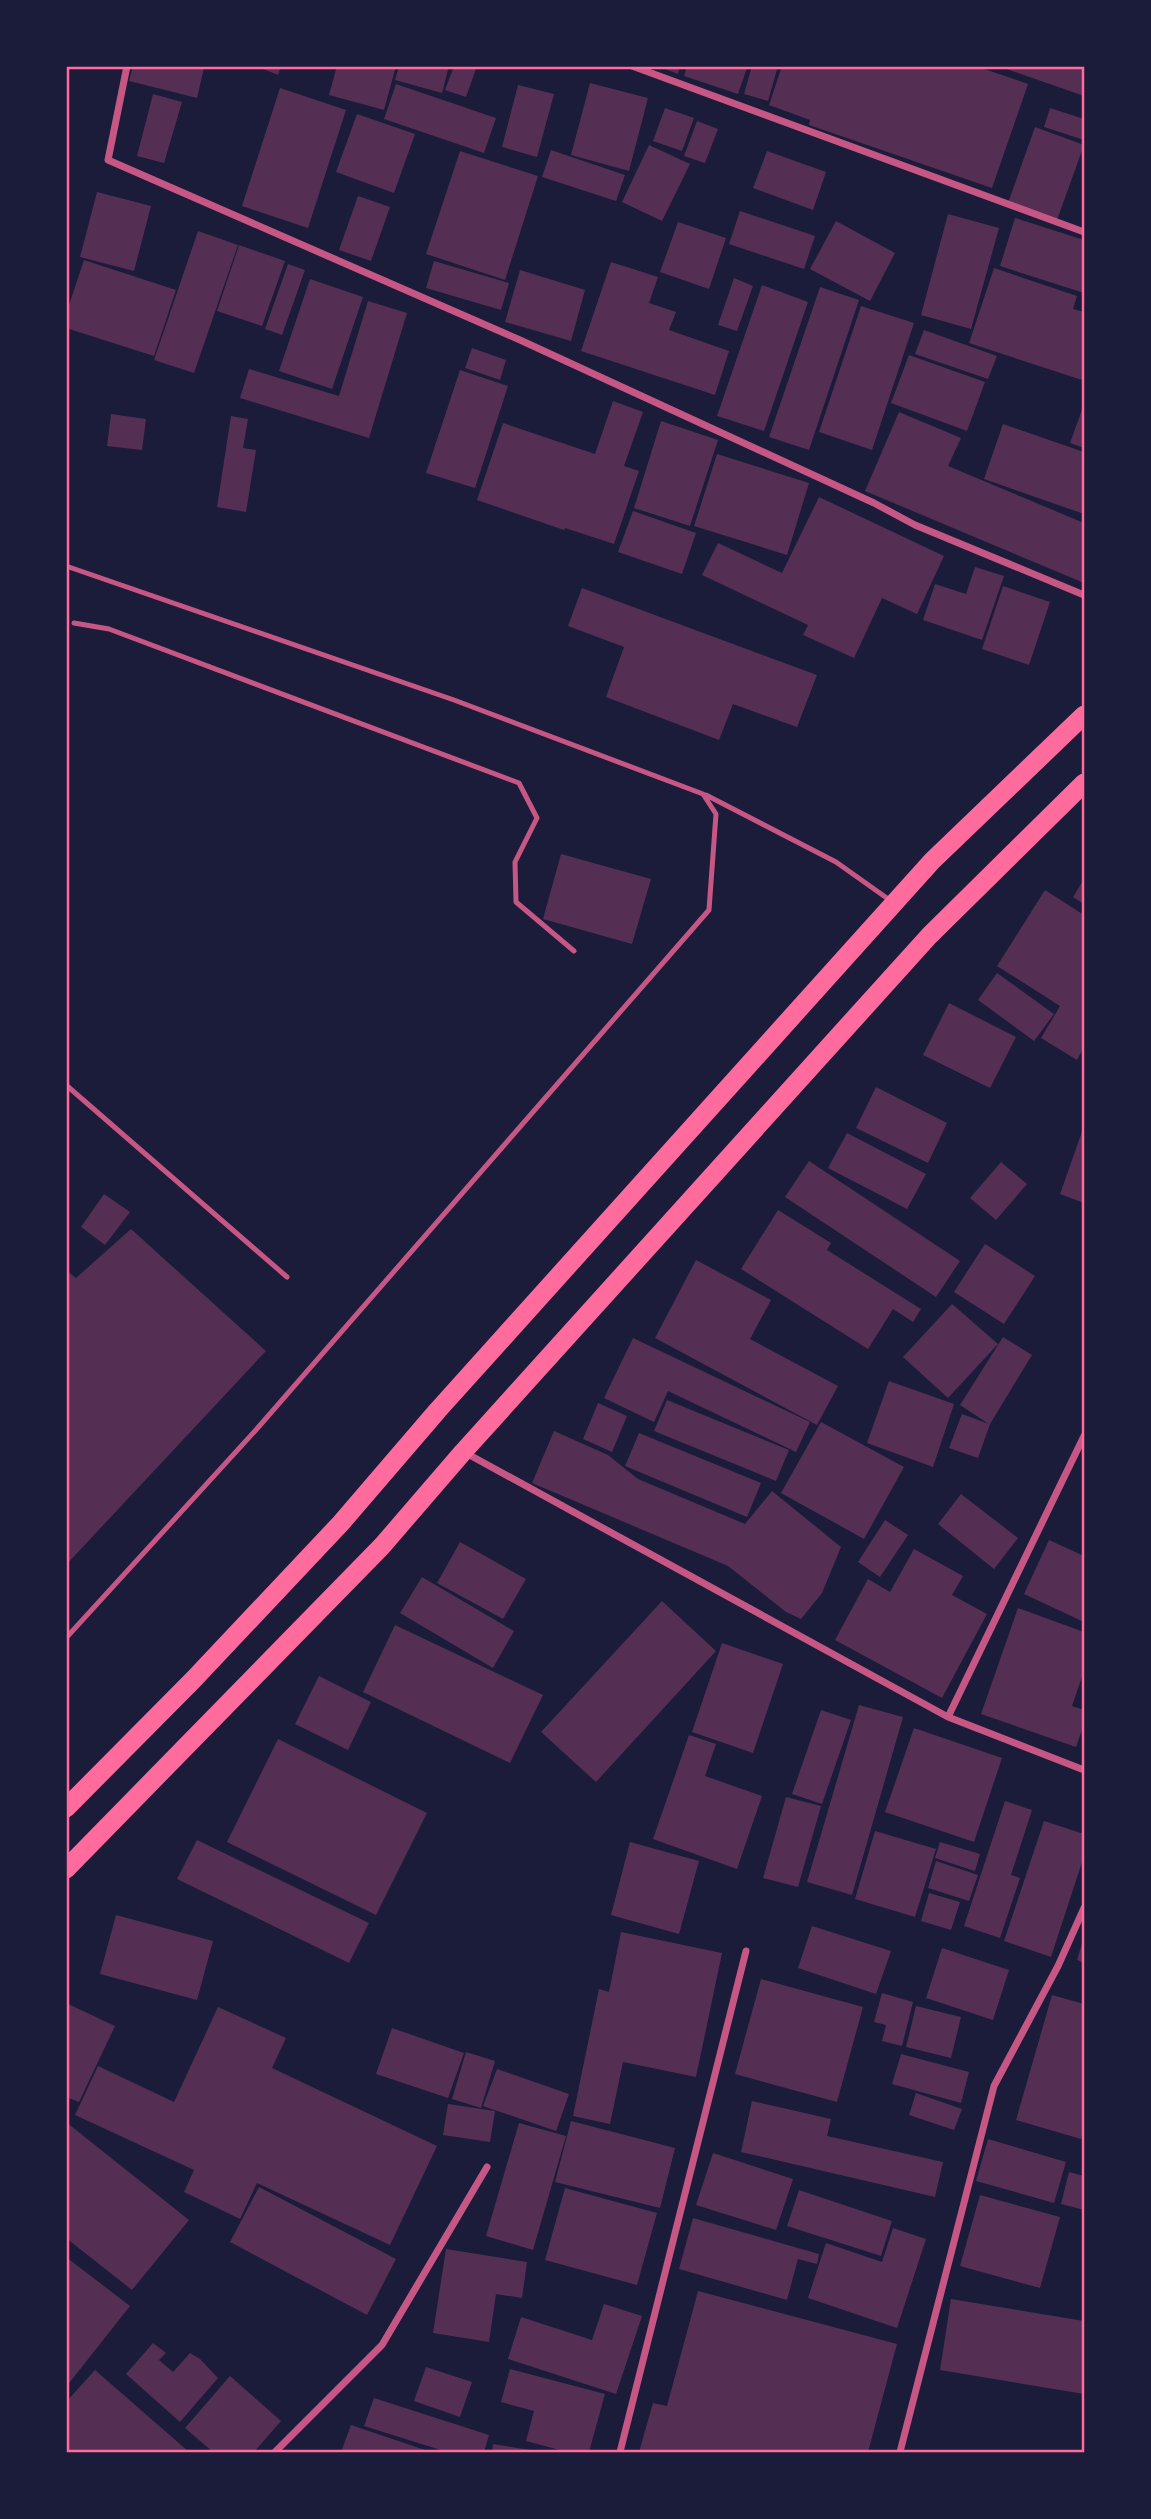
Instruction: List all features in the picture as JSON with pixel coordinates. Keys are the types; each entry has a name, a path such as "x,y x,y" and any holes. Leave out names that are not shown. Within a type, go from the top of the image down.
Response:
{"highway":[{"path":"66,1808 193,1680 341,1523 447,1399 932,861 1084,715"},
{"path":"66,1869 382,1546 463,1452 929,936 1084,783"}],"street":[{"path":"127,66 108,160 520,340 874,503 915,525 1084,596"},
{"path":"632,66 1084,232"},
{"path":"948,1717 1084,1436"},
{"path":"463,1452 948,1717 1084,1770"},
{"path":"900,2452 994,2086 1058,1966 1084,1908"},
{"path":"620,2452 746,1951"},
{"path":"275,2452 382,2345 487,2167"}],"lane":[{"path":"66,566 454,700 703,793 836,862 894,903"},
{"path":"74,624 109,629 519,783 537,818 515,862 516,902 574,951"},
{"path":"66,1638 255,1431 709,910 716,814 703,793"},
{"path":"66,1085 287,1277"}],"building":[{"path":"133,66 204,68 197,98 129,81"},
{"path":"256,66 281,66 278,75"},
{"path":"337,66 396,66 384,110 329,95"},
{"path":"399,66 449,66 442,93 395,80"},
{"path":"454,66 477,66 466,97 445,90"},
{"path":"657,66 680,66 678,74"},
{"path":"687,66 747,68 738,94 684,76"},
{"path":"752,66 778,66 768,101 744,94"},
{"path":"782,66 976,66 1028,84 992,188 809,125 810,120 769,105"},
{"path":"1084,66 1084,96 1001,67"},
{"path":"590,83 648,98 629,171 571,155"},
{"path":"396,84 496,118 484,153 384,119"},
{"path":"518,85 554,94 537,157 502,147"},
{"path":"280,88 346,110 308,228 242,206"},
{"path":"153,94 182,102 164,163 137,156"},
{"path":"665,108 694,118 682,151 653,141"},
{"path":"1050,108 1084,119 1084,140 1044,127"},
{"path":"357,114 415,134 394,193 336,172"},
{"path":"697,121 718,129 705,163 684,156"},
{"path":"1035,127 1084,145 1057,220 1008,203"},
{"path":"649,145 690,164 662,221 622,202"},
{"path":"551,150 625,175 616,201 542,177"},
{"path":"460,151 538,176 505,280 426,254"},
{"path":"767,151 826,172 813,210 753,188"},
{"path":"97,192 151,206 134,271 80,257"},
{"path":"358,196 390,207 371,261 339,250"},
{"path":"740,211 815,236 804,269 729,244"},
{"path":"948,214 999,228 971,329 921,315"},
{"path":"1015,218 1084,240 1084,293 1000,266"},
{"path":"836,221 895,253 870,301 810,269"},
{"path":"678,222 726,238 709,289 660,272"},
{"path":"198,231 238,245 194,373 154,360"},
{"path":"239,245 285,261 262,326 217,311"},
{"path":"84,260 176,290 154,356 66,328 66,314"},
{"path":"434,261 509,283 501,310 426,288"},
{"path":"611,262 658,277 649,303 676,312 669,330 729,351 715,395 581,351"},
{"path":"288,264 305,270 282,335 265,329"},
{"path":"994,268 1077,296 1073,309 1084,312 1082,380 969,343"},
{"path":"520,270 585,290 571,341 505,322"},
{"path":"734,278 753,286 737,331 718,325"},
{"path":"310,279 363,297 332,389 279,371"},
{"path":"762,285 808,302 764,431 717,416"},
{"path":"820,287 859,300 809,450 769,437"},
{"path":"368,301 407,313 369,438 240,398 249,369 339,396"},
{"path":"861,306 914,323 872,450 819,432"},
{"path":"924,330 997,356 988,379 915,354"},
{"path":"472,348 506,360 500,380 465,368"},
{"path":"909,355 985,382 967,431 891,403"},
{"path":"460,370 508,386 475,488 426,473"},
{"path":"613,401 643,412 624,466 639,471 614,544 477,500 503,423 595,454"},
{"path":"1084,404 1084,448 1070,443"},
{"path":"899,412 961,438 948,466 1084,523 1084,583 865,491"},
{"path":"111,414 146,419 142,450 107,446"},
{"path":"231,416 248,419 243,448 256,450 246,512 217,507"},
{"path":"661,421 718,440 690,526 634,508"},
{"path":"1003,424 1084,452 1084,514 984,479"},
{"path":"717,454 809,483 787,555 694,526"},
{"path":"819,497 944,556 917,614 882,598 854,658 803,635 808,625 702,575 718,543 782,573"},
{"path":"633,511 696,533 682,574 618,552"},
{"path":"975,567 1004,576 982,640 923,620 935,584 966,594"},
{"path":"1003,586 1050,602 1029,665 982,649"},
{"path":"582,588 817,675 797,727 733,704 719,740 606,697 624,647 568,626"},
{"path":"561,854 651,879 632,944 543,919"},
{"path":"1084,879 1084,904 1073,897"},
{"path":"1045,890 1084,915 1084,1047 1077,1060 1041,1038 1060,1006 997,966"},
{"path":"997,973 1054,1014 1034,1041 978,1000"},
{"path":"949,1003 1016,1037 990,1088 923,1055"},
{"path":"876,1087 947,1123 928,1163 856,1128"},
{"path":"1084,1126 1084,1203 1060,1194"},
{"path":"847,1133 926,1174 907,1209 828,1168"},
{"path":"809,1161 960,1261 936,1297 785,1197"},
{"path":"1001,1162 1027,1184 996,1220 970,1198"},
{"path":"104,1194 130,1212 105,1245 81,1227"},
{"path":"778,1210 831,1243 827,1250 921,1309 913,1322 893,1309 868,1349 741,1269"},
{"path":"131,1229 266,1351 66,1565 66,1270 76,1278"},
{"path":"985,1244 1035,1276 1004,1324 954,1292"},
{"path":"696,1260 771,1300 750,1339 838,1386 817,1425 655,1338"},
{"path":"952,1304 998,1344 948,1398 903,1357"},
{"path":"1003,1337 1032,1355 990,1424 978,1458 949,1448 962,1414 989,1424 960,1405"},
{"path":"633,1338 810,1422 796,1452 668,1391 654,1422 604,1398"},
{"path":"889,1381 954,1404 933,1467 867,1443"},
{"path":"667,1400 789,1450 776,1481 654,1431"},
{"path":"598,1403 627,1416 612,1452 583,1439"},
{"path":"821,1422 904,1467 864,1539 781,1493"},
{"path":"554,1431 608,1455 638,1479 745,1524 772,1491 841,1547 822,1593 801,1619 786,1612 728,1566 532,1483"},
{"path":"639,1433 761,1483 747,1517 625,1466"},
{"path":"961,1494 1018,1538 994,1569 938,1524"},
{"path":"885,1520 908,1535 880,1577 858,1562"},
{"path":"1049,1540 1084,1556 1084,1622 1024,1594"},
{"path":"460,1542 526,1579 503,1619 437,1583"},
{"path":"914,1549 963,1576 952,1595 987,1614 942,1698 835,1640 868,1579 890,1592"},
{"path":"422,1577 514,1631 493,1668 400,1613"},
{"path":"662,1601 716,1651 596,1782 541,1732"},
{"path":"1018,1608 1084,1632 1084,1671 1072,1706 1084,1710 1084,1724 1076,1747 981,1714"},
{"path":"395,1625 543,1695 510,1763 363,1692"},
{"path":"722,1643 783,1664 753,1753 692,1732"},
{"path":"319,1676 371,1702 348,1750 295,1724"},
{"path":"859,1705 903,1717 852,1895 807,1882"},
{"path":"821,1710 851,1720 822,1804 792,1794"},
{"path":"914,1728 1002,1758 974,1842 885,1812"},
{"path":"689,1735 716,1744 705,1776 762,1796 737,1869 653,1839"},
{"path":"278,1739 427,1813 376,1915 227,1842"},
{"path":"786,1797 821,1806 798,1887 763,1878"},
{"path":"1005,1801 1032,1810 1011,1875 1020,1878 1000,1938 964,1926"},
{"path":"1044,1821 1084,1834 1084,1856 1051,1957 1004,1941"},
{"path":"875,1831 936,1849 915,1917 855,1899"},
{"path":"197,1840 369,1923 349,1963 177,1879"},
{"path":"630,1842 699,1861 679,1934 611,1915"},
{"path":"940,1842 980,1854 975,1871 935,1858"},
{"path":"936,1861 978,1875 969,1901 928,1888"},
{"path":"929,1893 960,1902 951,1930 921,1921"},
{"path":"116,1915 213,1941 197,2000 100,1974"},
{"path":"812,1926 891,1951 876,1994 798,1968"},
{"path":"621,1932 722,1953 696,2077 623,2062 610,2124 573,2116 599,1989 609,1992"},
{"path":"1084,1937 1084,1963 1077,1960"},
{"path":"942,1948 1009,1970 993,2020 926,1998"},
{"path":"761,1979 863,2007 837,2102 735,2074"},
{"path":"882,1993 913,2002 902,2046 882,2041 886,2025 874,2022"},
{"path":"1052,1995 1084,2004 1084,2128 1081,2139 1016,2120"},
{"path":"66,2003 115,2026 79,2102 66,2097"},
{"path":"916,2006 961,2017 951,2058 906,2047"},
{"path":"218,2007 286,2038 272,2068 437,2146 390,2245 257,2183 240,2219 184,2192 194,2170 75,2115 98,2066 174,2102"},
{"path":"392,2028 464,2053 448,2098 376,2074"},
{"path":"466,2052 495,2061 481,2108 452,2099"},
{"path":"901,2054 969,2072 961,2103 892,2084"},
{"path":"497,2069 569,2094 556,2131 483,2106"},
{"path":"916,2093 962,2109 954,2130 909,2115"},
{"path":"752,2101 831,2119 827,2136 943,2162 935,2197 741,2152"},
{"path":"448,2104 495,2111 490,2142 443,2135"},
{"path":"571,2121 675,2148 660,2208 555,2182"},
{"path":"66,2122 189,2220 132,2290 66,2238"},
{"path":"519,2123 566,2136 533,2250 486,2236"},
{"path":"988,2139 1066,2162 1054,2203 976,2181"},
{"path":"713,2153 793,2179 776,2230 696,2205"},
{"path":"1069,2172 1084,2176 1084,2210 1061,2204"},
{"path":"259,2187 396,2259 367,2315 230,2242"},
{"path":"565,2188 657,2213 637,2285 545,2260"},
{"path":"799,2190 892,2221 881,2256 787,2226"},
{"path":"980,2195 1060,2217 1040,2288 960,2266"},
{"path":"693,2218 819,2254 817,2264 798,2259 787,2300 679,2269"},
{"path":"893,2228 926,2239 897,2328 808,2298 826,2243 882,2262"},
{"path":"446,2249 527,2262 522,2298 496,2294 489,2342 433,2333"},
{"path":"66,2257 130,2306 66,2387"},
{"path":"698,2291 897,2344 868,2452 639,2452 653,2403 667,2406"},
{"path":"951,2299 1084,2321 1084,2394 940,2370"},
{"path":"604,2304 642,2316 616,2394 508,2359 521,2317 592,2340"},
{"path":"153,2343 166,2353 159,2360 173,2372 190,2353 200,2359 218,2378 180,2422 126,2374"},
{"path":"426,2367 472,2382 460,2417 414,2401"},
{"path":"510,2369 605,2394 589,2452 567,2452 526,2441 534,2411 501,2402"},
{"path":"95,2370 189,2452 66,2452 66,2402"},
{"path":"230,2376 281,2421 254,2452 213,2452 185,2428"},
{"path":"374,2398 489,2435 484,2452 447,2452 364,2426"},
{"path":"351,2425 431,2452 341,2452"},
{"path":"493,2444 537,2451 537,2452 492,2452"}]}
